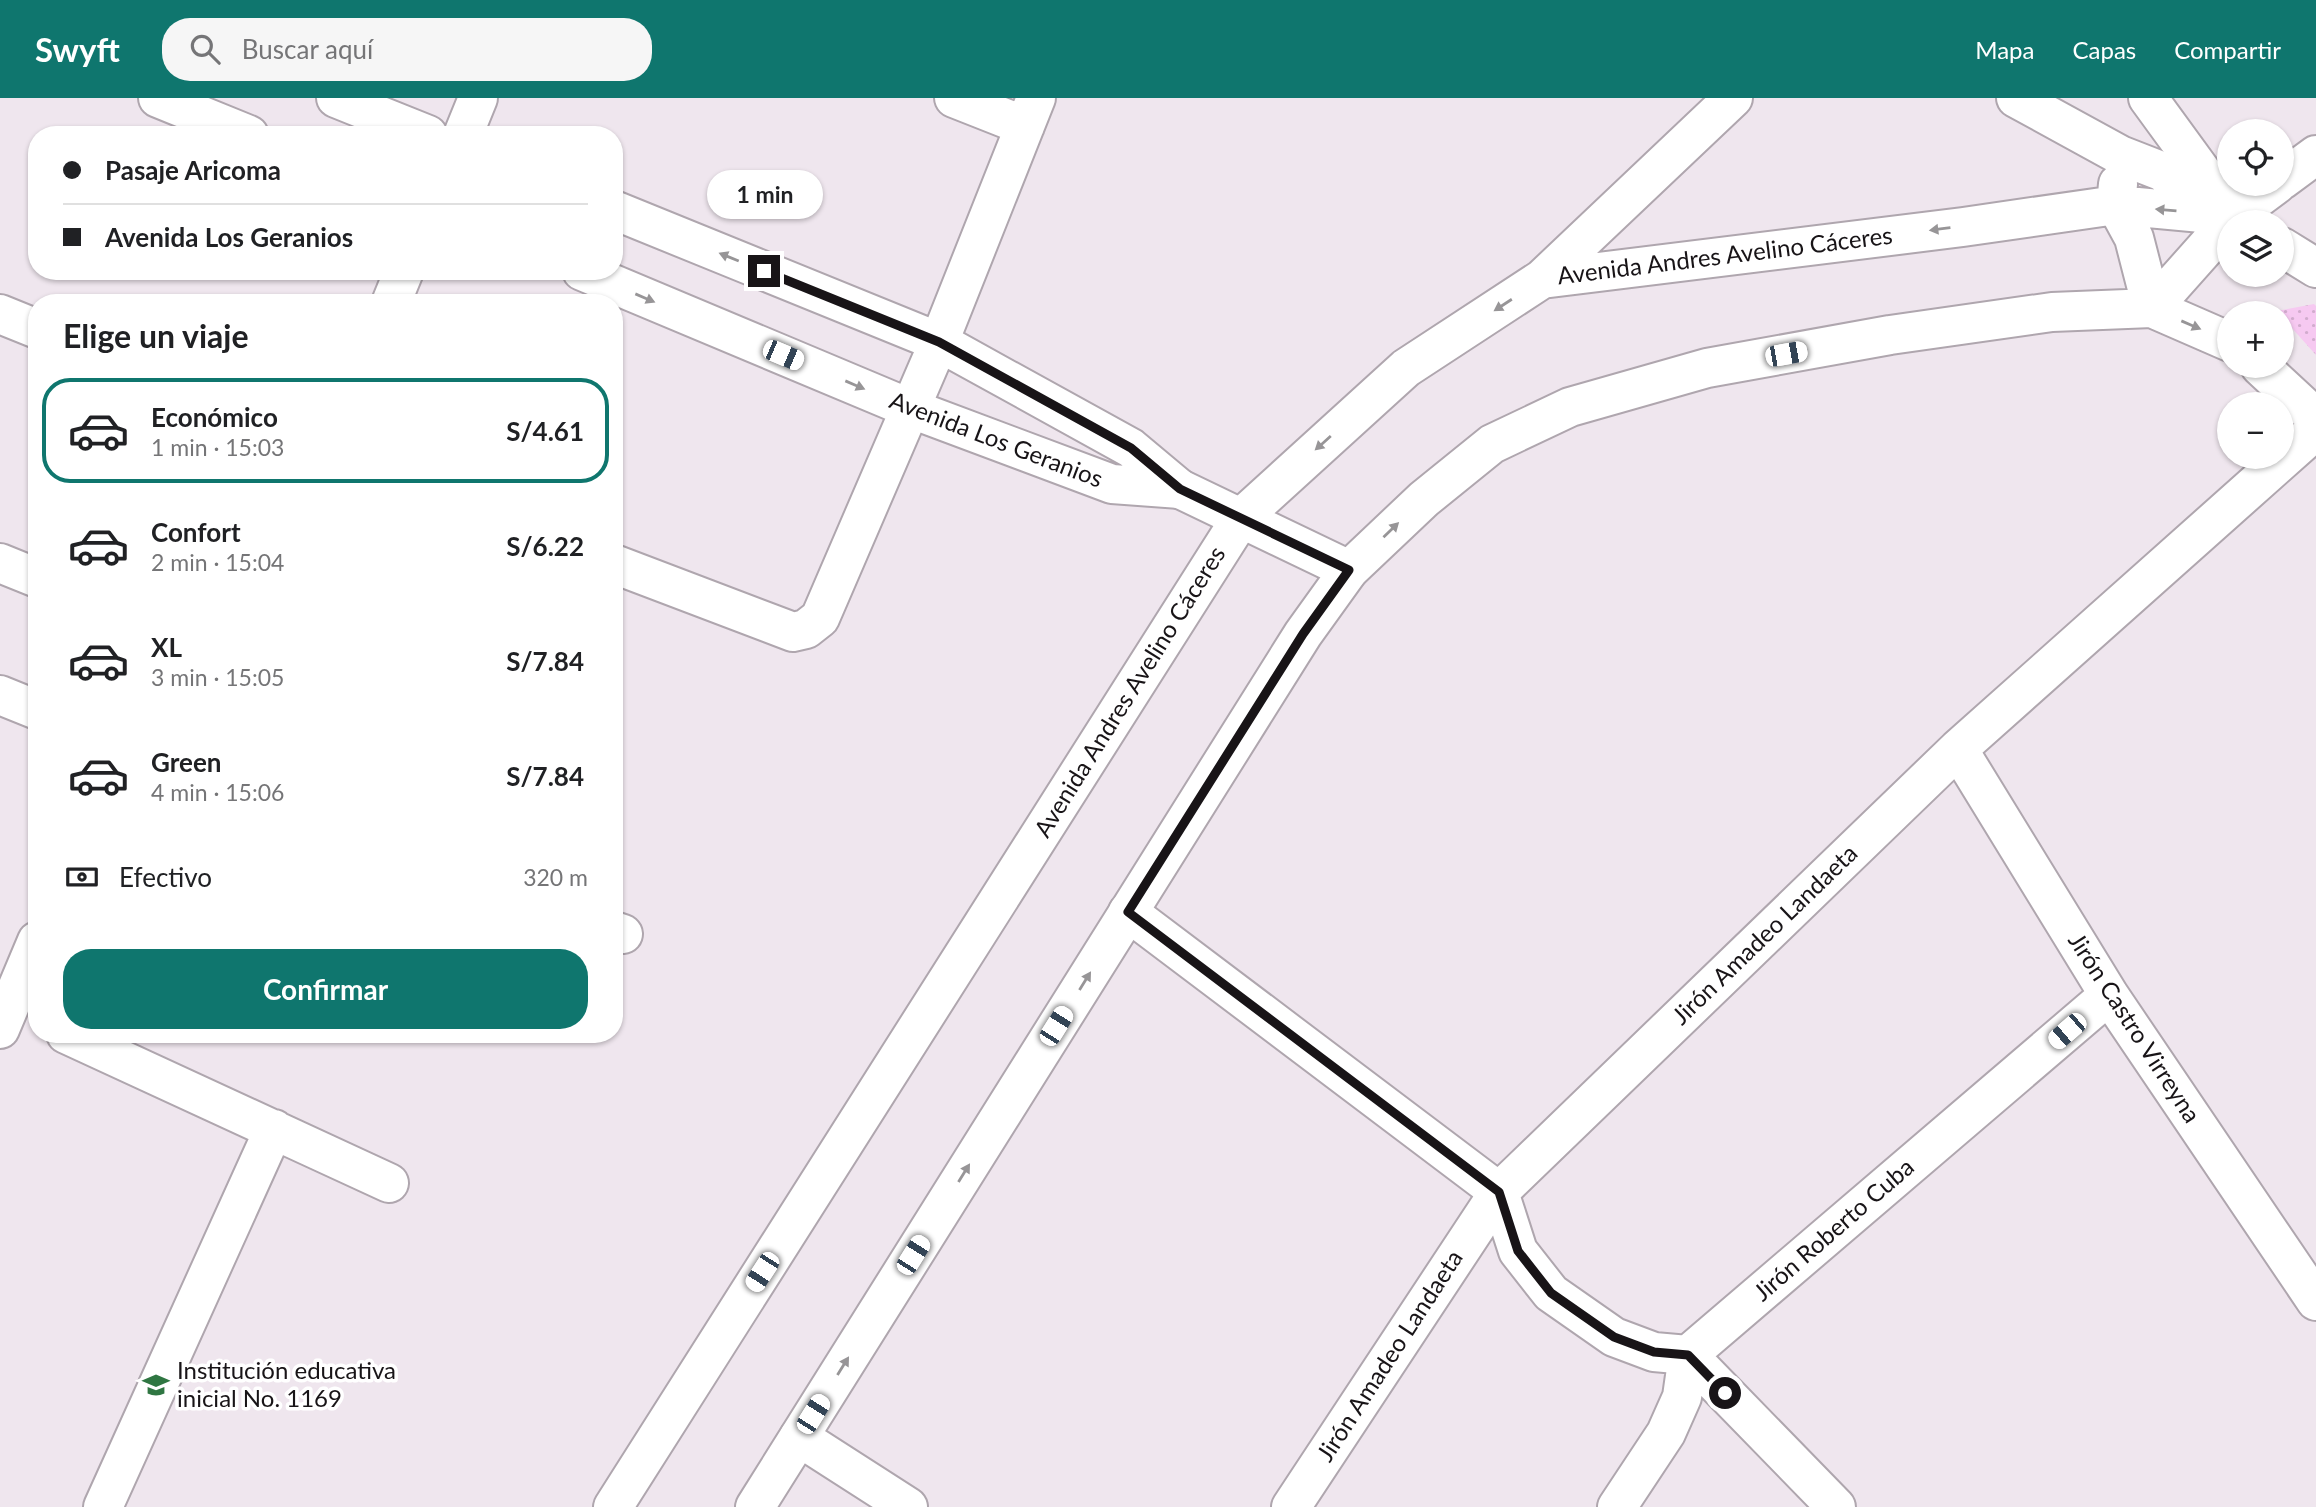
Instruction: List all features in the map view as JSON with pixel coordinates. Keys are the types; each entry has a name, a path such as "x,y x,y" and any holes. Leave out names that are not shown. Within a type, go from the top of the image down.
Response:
{"street":[{"path":"158,98 227,126"},
{"path":"336,98 406,126"},
{"path":"467,126 478,98"},
{"path":"623,567 793,632 806,629 820,618 939,342 1031,112 954,98"},
{"path":"1542,279 1733,98"},
{"path":"2016,98 2120,155 2161,171 2224,210"},
{"path":"2148,98 2232,210"},
{"path":"2120,155 2116,205 2134,238 2152,308"},
{"path":"2294,171 2316,155"},
{"path":"2249,210 2264,196"},
{"name":"Avenida Andres Avelino Cáceres","path":"613,1507 1241,518 1406,368 1542,279 2116,205 2217,216"},
{"name":"Avenida Los Geranios","path":"623,214 939,342 1131,448 1180,489"},
{"path":"2152,308 2217,242"},
{"path":"2294,254 2316,268"},
{"name":"Avenida Los Geranios","path":"603,280 909,408 1112,484 1180,489"},
{"path":"755,1507 1303,634 1349,570 1424,499 1492,443 1570,407 1707,369 1891,335 2052,312 2152,308 2217,336"},
{"path":"0,314 28,325"},
{"path":"2273,378 2316,418"},
{"name":"Jirón Amadeo Landaeta","path":"1291,1507 1499,1192 1958,749 2316,430"},
{"path":"1180,489 1349,570"},
{"path":"0,564 28,575"},
{"path":"0,695 28,706"},
{"name":"Jirón Castro Virreyna","path":"1958,749 2109,995 2316,1301"},
{"path":"1128,912 1499,1192 1518,1251 1551,1293 1614,1337 1654,1352 1688,1355 1836,1507"},
{"path":"15,1019 28,973"},
{"name":"Jirón Roberto Cuba","path":"1688,1355 2109,995"},
{"path":"86,1043 388,1183"},
{"path":"103,1507 274,1129"},
{"path":"1617,1507 1666,1433 1682,1397 1688,1355"},
{"path":"799,1437 908,1507"}],"shaded area":[{"path":"2314,304 2316,306 2316,355 2294,330 2294,308"}],"place":[{"name":"Institución educativa inicial No. 1169","path":"156,1385"}],"route":[{"path":"764,271 939,342 1131,448 1180,489 1349,570 1303,634 1128,912 1499,1192 1518,1251 1551,1293 1614,1337 1654,1352 1688,1355 1725,1393"}]}
